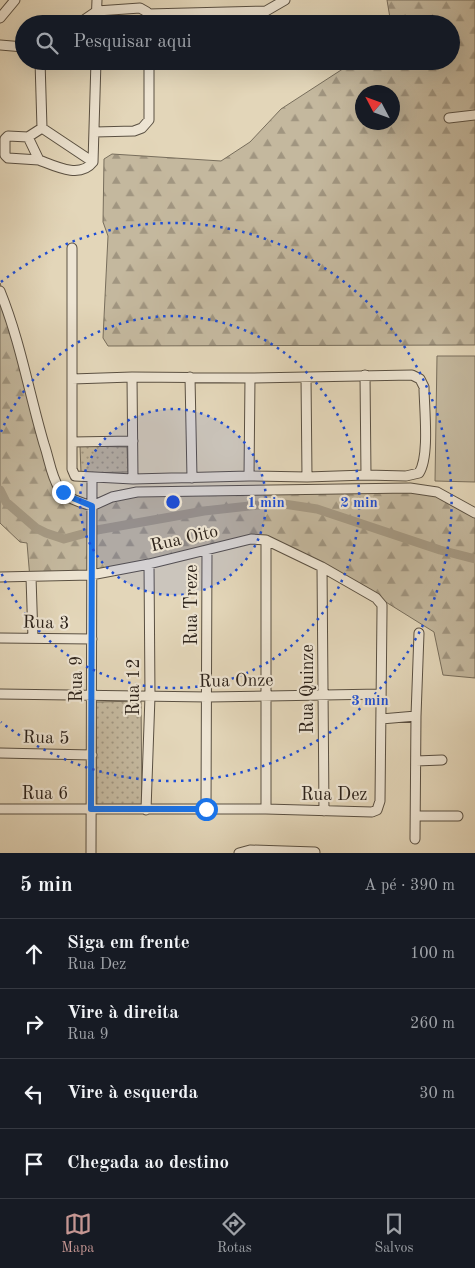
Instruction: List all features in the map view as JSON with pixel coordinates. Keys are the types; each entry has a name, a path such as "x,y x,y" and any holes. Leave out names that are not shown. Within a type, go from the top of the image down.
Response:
{"street":[{"path":"0,18 15,0"},
{"path":"97,0 97,15"},
{"path":"207,15 266,11 285,0"},
{"path":"91,15 97,11 140,8 147,12 147,15"},
{"path":"0,46 15,47"},
{"path":"40,70 42,128"},
{"path":"94,162 96,70"},
{"path":"95,132 134,131 142,128 149,120 149,70"},
{"path":"449,118 475,115"},
{"path":"42,128 28,137 8,136 5,139 4,154 8,158 39,160 67,170 84,169 94,162"},
{"path":"42,128 94,162"},
{"path":"28,137 39,160"},
{"path":"72,248 72,379 72,442 73,473 75,476 133,479 250,476 307,478 366,475 406,476 419,473 422,469 425,442 424,387 416,376 407,374 250,378 132,377 72,379"},
{"path":"0,290 19,344 36,416 59,488 73,498 92,506 112,497 137,492 410,488 437,492 475,513"},
{"path":"364,375 366,475"},
{"path":"132,377 133,479"},
{"path":"190,377 192,478"},
{"path":"306,377 307,478"},
{"path":"250,378 250,476"},
{"path":"72,442 133,441"},
{"name":"Rua 9","path":"92,478 92,853"},
{"name":"Rua Oito","path":"0,577 91,574 149,564 251,539 266,540 322,567 376,598 382,604 382,612"},
{"path":"266,540 266,810"},
{"name":"Rua Treze","path":"206,809 208,697 207,550"},
{"name":"Rua 12","path":"146,810 150,696 149,564"},
{"name":"Rua Quinze","path":"322,567 324,811"},
{"path":"31,577 33,638"},
{"name":"Rua Dez","path":"91,809 206,809 363,813 377,810 380,801 382,612"},
{"path":"415,839 419,633"},
{"name":"Rua 3","path":"0,638 92,639"},
{"name":"Rua Onze","path":"0,694 208,697 381,694"},
{"path":"381,719 416,716"},
{"name":"Rua 5","path":"0,753 92,755"},
{"path":"416,761 442,760"},
{"name":"Rua 6","path":"0,809 91,809"},
{"path":"416,816 458,816"},
{"path":"239,853 250,850 315,852"}],"green space":[{"path":"387,0 475,0 475,345 108,346 103,338 108,236 103,222 104,159 112,154 221,161 250,142 281,109 341,70 460,70 460,15 390,15"},
{"path":"0,283 21,344 59,486 85,503 111,496 411,489 438,494 475,513 475,678 443,675 434,632 381,599 267,539 149,565 30,579 27,543 20,542 0,523"},
{"path":"437,356 475,356 475,482 435,481"},
{"path":"80,446 127,447 128,472 81,473"},
{"path":"141,701 142,806 97,807 96,702"}],"waterway":[{"path":"0,490 6,502 36,528 64,539 86,533"},
{"path":"97,530 204,511 277,503 317,509 440,550 475,559"}],"route":[{"path":"63,492 92,506 91,809 206,809"}]}
